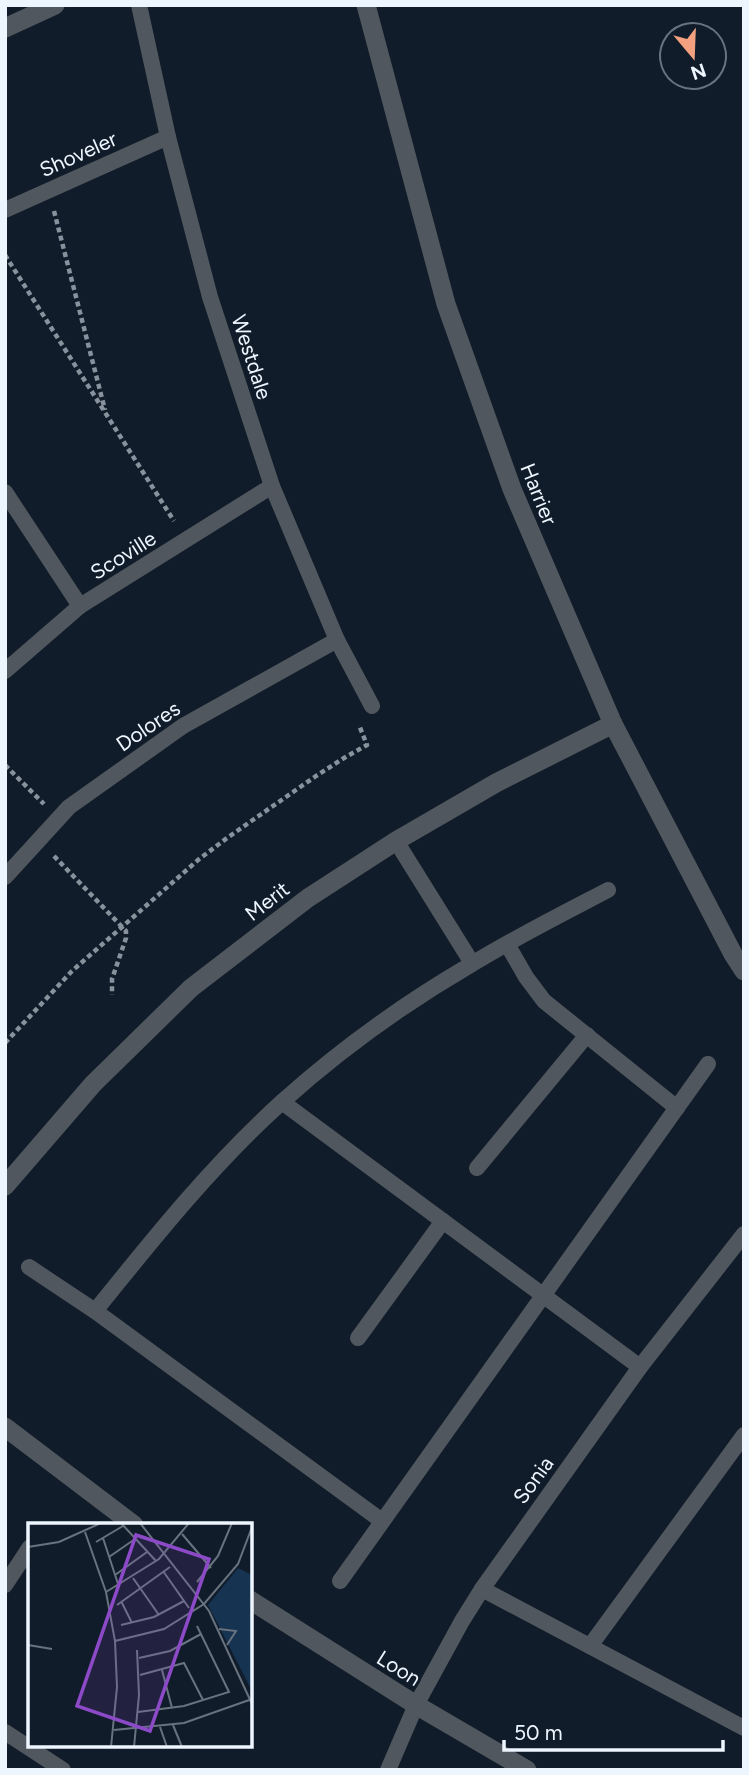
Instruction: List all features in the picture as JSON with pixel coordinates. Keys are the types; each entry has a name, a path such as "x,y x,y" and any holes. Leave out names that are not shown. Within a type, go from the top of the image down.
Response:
{"street":[{"path":"5,28 55,5"},
{"name":"Harrier","path":"366,5 446,304 512,489 613,724 744,971"},
{"name":"Merit","path":"5,1186 93,1084 191,988 308,898 396,841 496,783 613,724"},
{"path":"5,1427 131,1523"},
{"name":"Loon","path":"252,1601 416,1705 527,1770"}],"lane":[{"name":"Westdale","path":"139,5 210,297 272,486 337,640 372,706"},
{"name":"Shoveler","path":"5,209 169,137"},
{"name":"Scoville","path":"5,671 80,606 272,486"},
{"path":"5,492 80,606"},
{"name":"Dolores","path":"5,877 69,807 183,726 337,640"},
{"path":"396,841 472,963"},
{"path":"95,1311 186,1200 282,1102 328,1064 406,1005 472,963 608,890"},
{"path":"507,944 544,1001 677,1108"},
{"path":"477,1168 587,1035"},
{"path":"340,1581 708,1064"},
{"path":"282,1102 640,1367"},
{"path":"358,1338 443,1221"},
{"name":"Sonia","path":"388,1770 416,1705 481,1589 640,1367 744,1234"},
{"path":"29,1268 95,1311 382,1521"},
{"path":"590,1646 744,1436"},
{"path":"5,1585 28,1550"},
{"path":"481,1589 744,1728"},
{"path":"5,1732 63,1770"}],"path":[{"path":"49,190 106,414"},
{"path":"5,255 186,540"},
{"path":"5,1043 72,971 198,860 325,770 367,745 357,719 372,706"},
{"path":"5,765 58,818"},
{"path":"38,841 126,931 112,979 112,995"}]}
